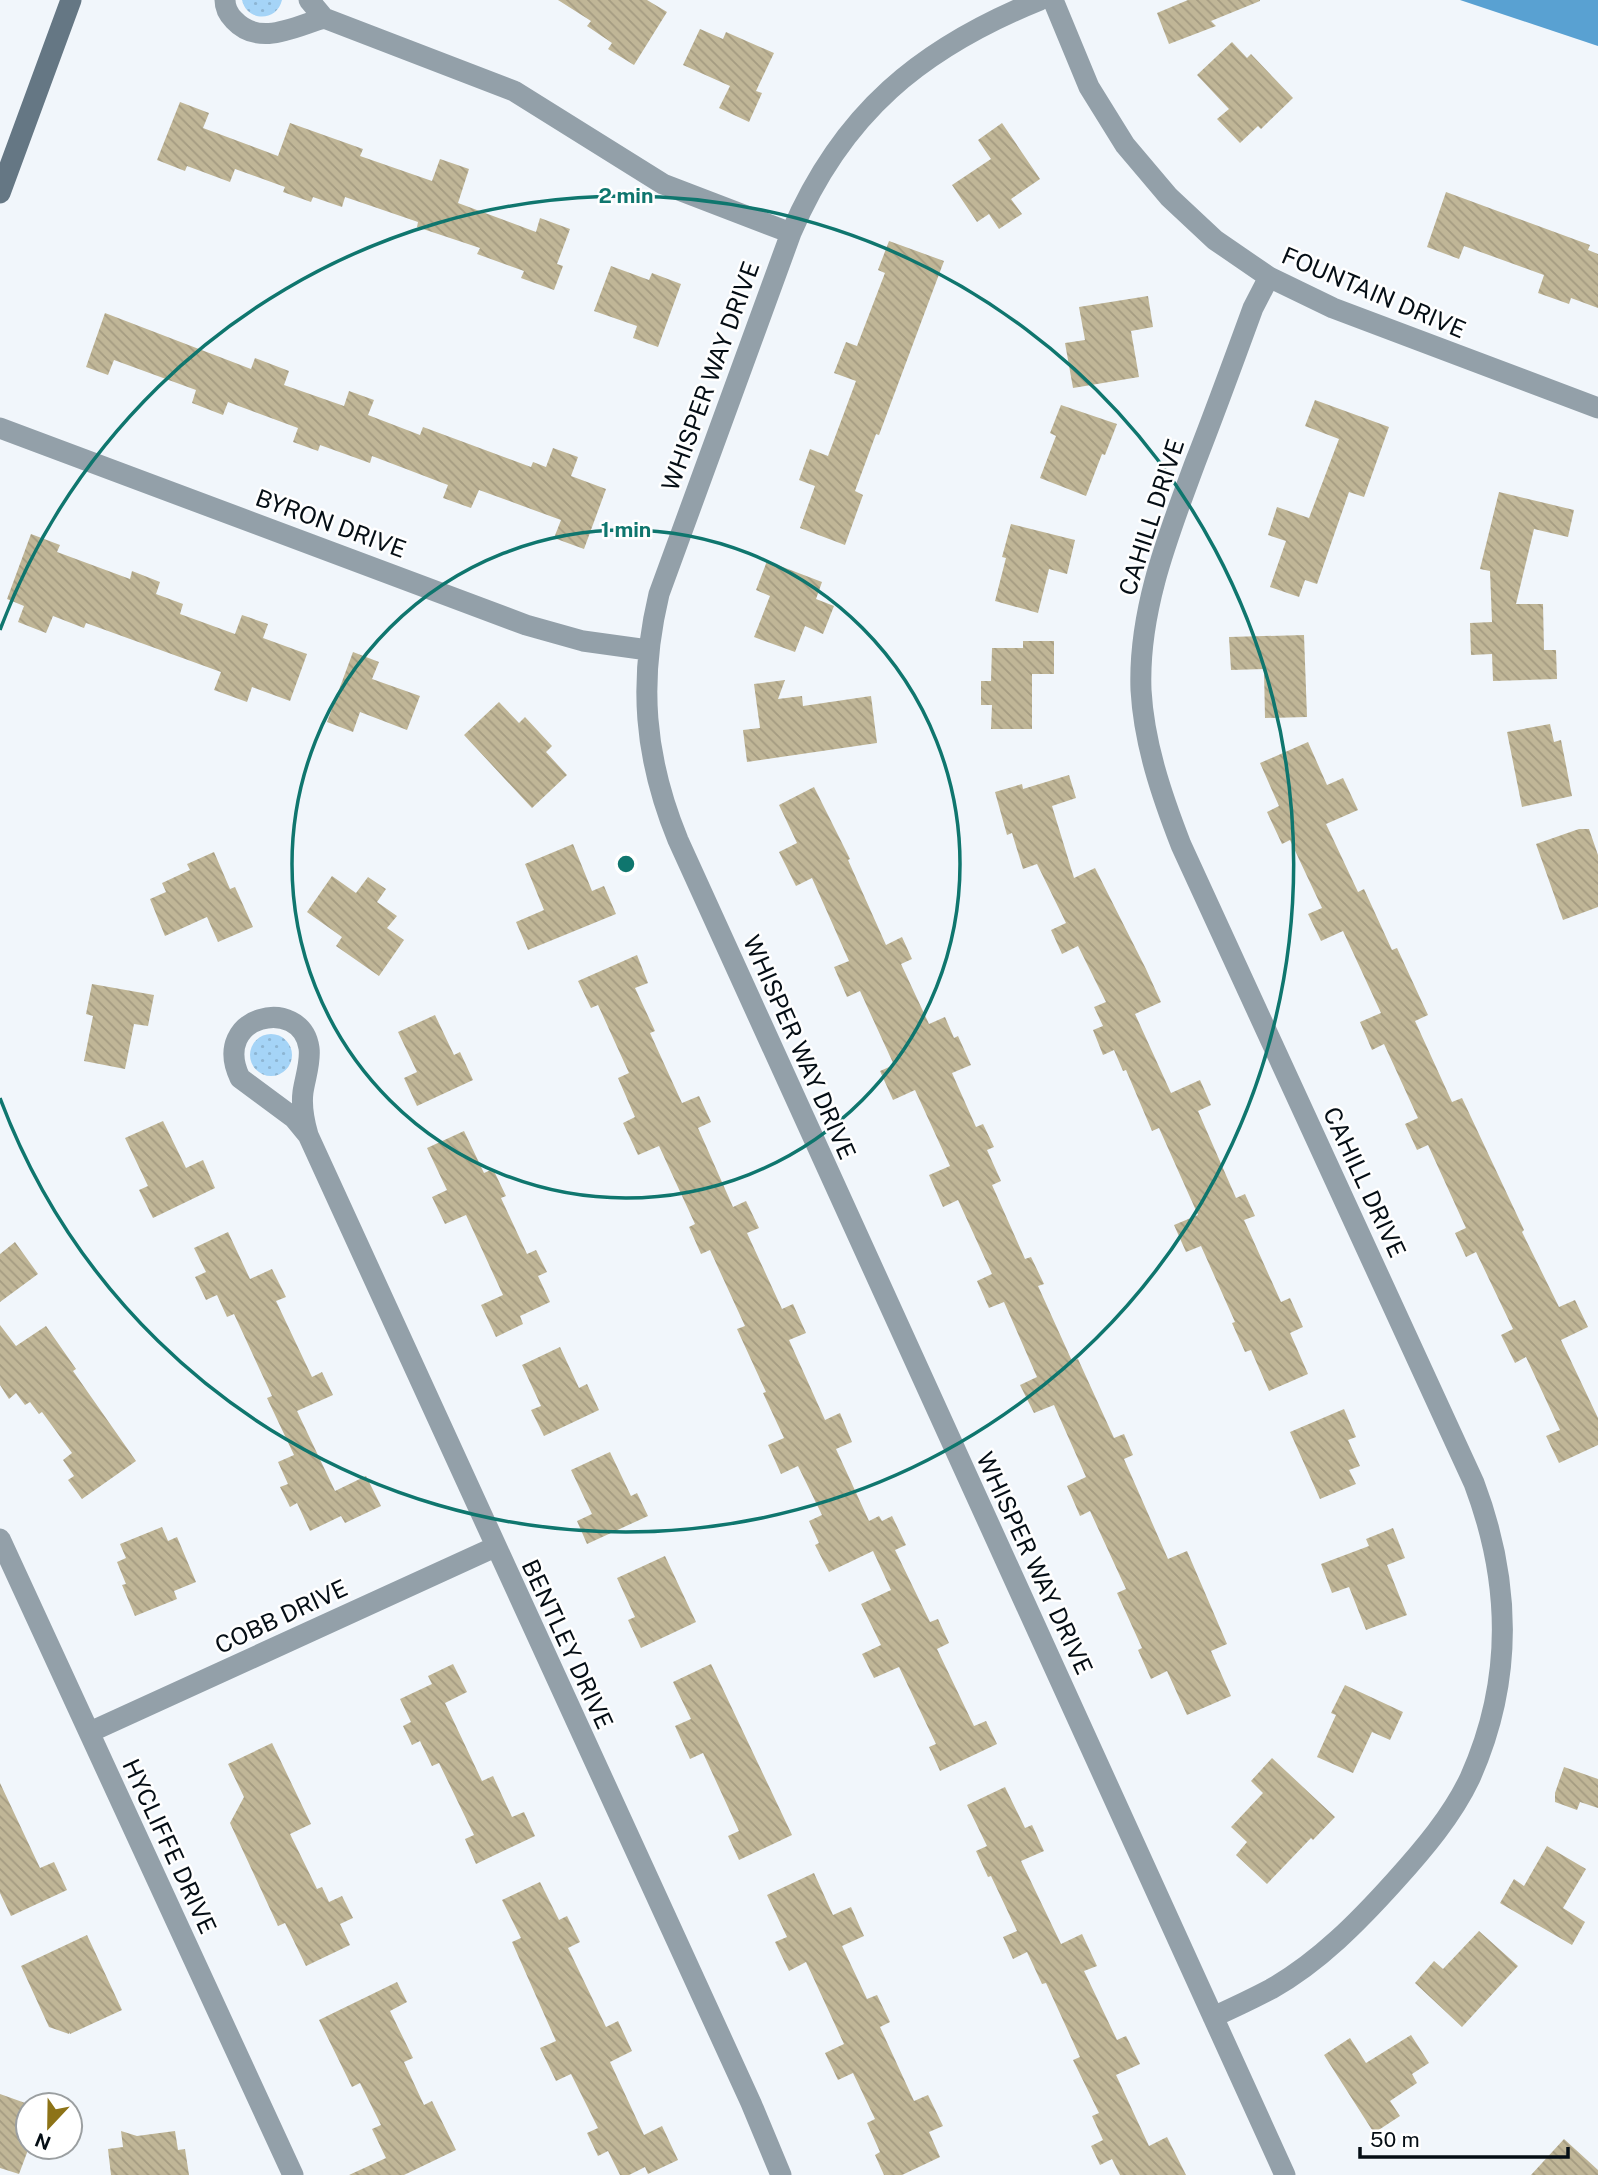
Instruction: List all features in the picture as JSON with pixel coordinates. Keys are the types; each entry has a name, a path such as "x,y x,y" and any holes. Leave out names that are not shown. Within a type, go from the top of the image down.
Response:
{"main road":[{"path":"0,193 71,0"}],"street":[{"path":"225,0 229,15 240,27 264,35 324,18"},
{"path":"309,0 324,18 514,91 663,184 791,233"},
{"name":"WHISPER WAY DRIVE","path":"1040,0 955,39 914,68 881,97 828,161 806,198 670,560 648,650 646,718 652,764 662,803 677,840 1285,2175"},
{"name":"FOUNTAIN DRIVE","path":"1053,0 1089,87 1125,145 1150,176 1215,240 1269,277 1368,323 1598,408"},
{"name":"CAHILL DRIVE","path":"1213,2017 1272,1988 1331,1945 1419,1855 1444,1821 1469,1779 1486,1736 1498,1685 1503,1643 1502,1595 1496,1557 1487,1518 1474,1483 1181,845 1167,808 1147,734 1141,692 1141,659 1152,591 1180,504 1253,309 1269,277"},
{"name":"BYRON DRIVE","path":"0,428 526,625 583,641 648,650"},
{"name":"BENTLEY DRIVE","path":"307,1135 303,1095 309,1048 303,1033 290,1021 273,1017 259,1018 238,1035 233,1056 235,1068 240,1078 294,1118 307,1135 751,2103 781,2175"},
{"name":"HYCLIFFE DRIVE","path":"0,1539 293,2175"},
{"name":"COBB DRIVE","path":"90,1732 495,1547"}],"shaded area":[{"path":"242,0 282,0 274,12 262,16 250,12"},
{"path":"1460,0 1598,0 1598,46"},
{"path":"271,1034 286,1040 292,1055 286,1070 271,1076 256,1070 250,1055 256,1040"}],"building":[{"path":"558,0 647,0 667,12 634,65 608,49 612,43 587,26 591,21"},
{"path":"1188,0 1260,1 1211,21 1216,26 1169,44 1157,13"},
{"path":"700,29 723,39 726,32 774,53 756,91 762,93 749,122 719,108 730,86 683,65"},
{"path":"1232,42 1247,58 1251,54 1293,98 1261,129 1258,126 1240,143 1217,119 1229,109 1197,75"},
{"path":"180,102 209,113 203,128 278,156 290,123 363,149 360,156 432,181 440,159 469,169 458,203 536,232 540,218 570,229 557,264 563,266 554,290 521,278 524,271 477,254 480,248 417,227 418,222 345,197 342,207 313,197 311,202 283,192 285,187 235,169 230,182 187,166 185,171 157,160"},
{"path":"1002,123 1040,179 1011,199 1022,214 999,229 989,214 977,222 952,185 991,159 978,140"},
{"path":"1446,192 1590,245 1588,250 1598,254 1598,308 1571,298 1569,304 1538,293 1544,275 1464,246 1459,259 1427,247"},
{"path":"889,241 944,261 879,435 876,434 855,491 863,495 845,545 800,528 815,486 799,480 810,449 828,456 856,381 834,373 846,342 857,346 885,273 878,270"},
{"path":"611,266 649,280 652,273 681,284 658,347 633,338 637,326 594,311"},
{"path":"1148,296 1153,327 1131,331 1139,377 1073,388 1065,343 1085,340 1079,307"},
{"path":"105,313 251,369 255,358 289,371 284,385 344,406 349,391 374,400 368,415 420,435 423,427 531,467 533,462 546,467 553,448 578,457 571,476 606,489 584,549 554,538 561,520 479,490 471,508 443,498 448,485 372,456 370,463 320,445 318,451 293,442 298,428 228,402 223,415 192,403 196,390 114,360 108,375 86,367"},
{"path":"1315,400 1389,427 1364,497 1349,492 1317,584 1305,580 1299,597 1270,587 1286,541 1268,535 1277,507 1309,518 1339,439 1305,426"},
{"path":"1061,405 1117,424 1086,496 1040,478 1056,436 1050,433"},
{"path":"1499,492 1574,510 1568,537 1534,529 1516,604 1543,604 1544,650 1556,650 1557,679 1493,681 1492,654 1471,655 1470,623 1492,622 1490,571 1480,569"},
{"path":"1011,524 1075,540 1067,574 1049,569 1038,613 995,601"},
{"path":"31,534 60,545 57,552 130,579 132,571 160,582 156,594 183,604 180,614 235,634 242,615 268,624 263,638 307,654 290,701 252,687 247,702 214,690 221,672 86,623 84,628 53,616 46,633 18,622 24,606 7,599"},
{"path":"767,561 822,582 816,599 834,606 823,634 805,626 795,652 754,637 770,596 756,590"},
{"path":"1304,635 1307,717 1265,718 1264,669 1231,670 1229,637"},
{"path":"1023,641 1054,641 1054,674 1032,674 1032,729 991,729 992,705 981,705 981,681 991,681 992,648 1023,648"},
{"path":"353,652 379,662 372,679 420,696 407,730 360,712 353,732 327,722"},
{"path":"785,680 778,699 802,696 803,706 871,696 877,743 747,762 743,730 760,728 754,684"},
{"path":"499,702 519,723 525,717 552,746 546,752 567,775 532,808 464,735"},
{"path":"1550,724 1554,742 1561,740 1572,796 1522,807 1507,732"},
{"path":"1308,742 1327,785 1343,778 1358,810 1326,824 1358,892 1364,889 1392,950 1397,948 1428,1015 1415,1021 1452,1102 1462,1098 1559,1307 1575,1300 1588,1327 1561,1340 1598,1418 1598,1445 1559,1463 1546,1436 1560,1430 1526,1357 1515,1363 1501,1335 1513,1329 1476,1252 1466,1257 1455,1233 1466,1228 1428,1145 1417,1150 1405,1124 1418,1118 1384,1044 1372,1050 1360,1022 1381,1013 1343,931 1321,941 1308,914 1322,908 1290,840 1282,844 1267,812 1279,806 1260,763"},
{"path":"1069,775 1076,798 1052,806 1074,878 1095,868 1161,1002 1135,1014 1171,1093 1200,1080 1211,1105 1198,1111 1236,1198 1245,1194 1255,1216 1244,1220 1281,1302 1290,1298 1303,1327 1290,1333 1308,1374 1269,1391 1251,1350 1245,1352 1232,1323 1235,1322 1201,1246 1186,1252 1174,1225 1198,1215 1159,1128 1152,1131 1126,1070 1123,1071 1114,1050 1103,1055 1093,1030 1103,1026 1094,1007 1106,1002 1078,946 1062,954 1051,930 1066,923 1037,864 1023,869 1012,833 1007,835 995,792 1022,784 1023,789"},
{"path":"814,787 850,859 848,860 886,945 902,937 912,959 901,964 929,1024 945,1017 954,1038 958,1036 971,1065 952,1073 976,1127 983,1124 994,1147 987,1150 1001,1181 992,1185 1025,1259 1031,1257 1044,1284 1038,1286 1072,1361 1078,1359 1114,1438 1124,1434 1133,1455 1124,1459 1168,1559 1187,1551 1227,1644 1211,1651 1231,1696 1187,1715 1167,1671 1151,1679 1138,1650 1142,1648 1117,1593 1126,1589 1090,1511 1080,1516 1067,1486 1086,1477 1054,1405 1034,1413 1020,1385 1037,1377 1004,1302 989,1308 977,1281 992,1274 958,1200 943,1207 929,1175 950,1166 915,1090 893,1100 880,1071 894,1065 860,991 847,997 834,967 849,961 812,878 796,886 779,852 797,843 779,805"},
{"path":"1579,829 1589,829 1598,855 1598,907 1563,920 1536,844"},
{"path":"573,844 592,891 604,886 616,914 528,950 516,922 544,910 525,864"},
{"path":"214,852 230,889 235,887 253,927 218,942 207,917 165,936 150,899 166,892 162,883 190,870 187,864"},
{"path":"332,876 356,893 368,877 386,889 377,902 397,916 387,928 404,940 379,976 336,946 342,937 307,912"},
{"path":"637,955 648,983 635,988 655,1031 650,1033 682,1103 699,1096 711,1122 698,1128 733,1207 746,1201 759,1228 747,1233 782,1309 793,1304 806,1333 789,1340 825,1420 840,1413 852,1442 836,1449 869,1521 879,1516 882,1521 892,1516 906,1545 895,1550 930,1622 938,1619 949,1643 937,1649 974,1726 986,1721 997,1744 940,1771 929,1747 936,1744 899,1667 874,1678 862,1654 881,1645 861,1604 891,1590 873,1551 829,1572 815,1545 819,1543 809,1521 822,1515 798,1466 781,1474 768,1445 784,1438 737,1329 745,1326 710,1250 701,1254 689,1227 695,1224 659,1146 638,1155 623,1123 635,1117 618,1078 629,1073 598,1005 591,1008 578,981"},
{"path":"92,984 154,995 148,1026 134,1024 125,1069 84,1061 93,1016 86,1014"},
{"path":"435,1015 454,1055 460,1052 473,1080 417,1106 404,1078 417,1072 398,1032"},
{"path":"163,1121 186,1168 203,1160 215,1188 153,1218 139,1190 148,1186 125,1138"},
{"path":"464,1131 484,1173 493,1169 506,1196 501,1198 527,1254 536,1250 547,1272 538,1276 550,1302 520,1316 523,1324 496,1337 481,1305 503,1295 466,1215 445,1224 432,1197 447,1190 427,1148"},
{"path":"228,1232 250,1279 272,1269 286,1297 276,1301 312,1377 322,1372 333,1395 297,1411 335,1491 366,1476 381,1506 345,1523 341,1516 310,1531 297,1503 290,1507 280,1487 288,1484 278,1462 294,1455 267,1398 272,1396 234,1314 227,1317 217,1295 206,1300 195,1277 206,1272 194,1248"},
{"path":"15,1242 38,1274 0,1302 0,1254"},
{"path":"0,1325 16,1346 46,1326 76,1369 73,1371 136,1461 82,1499 68,1480 74,1476 63,1460 72,1453 42,1412 39,1414 30,1402 25,1405 16,1393 9,1399 0,1385"},
{"path":"560,1347 579,1388 587,1384 599,1410 544,1436 531,1410 541,1406 522,1365"},
{"path":"1344,1409 1356,1437 1348,1440 1360,1466 1349,1470 1356,1484 1320,1499 1290,1432"},
{"path":"610,1452 631,1496 637,1493 648,1516 587,1544 577,1521 592,1514 571,1470"},
{"path":"162,1527 168,1541 177,1537 196,1582 174,1591 177,1599 135,1616 122,1585 126,1584 117,1562 126,1558 120,1544"},
{"path":"1393,1528 1405,1558 1387,1565 1407,1615 1366,1630 1349,1587 1332,1593 1321,1564 1369,1546 1366,1539"},
{"path":"665,1556 696,1622 641,1648 628,1620 635,1617 617,1578"},
{"path":"453,1664 467,1692 445,1703 482,1781 493,1776 512,1817 524,1812 535,1836 476,1864 465,1839 474,1835 439,1763 432,1766 420,1741 412,1745 403,1726 411,1722 400,1699 432,1684 428,1676"},
{"path":"711,1664 792,1835 739,1860 728,1836 739,1831 703,1753 690,1759 675,1726 691,1719 673,1682"},
{"path":"1345,1685 1403,1712 1390,1740 1372,1732 1353,1773 1317,1757 1336,1715 1331,1713"},
{"path":"272,1743 311,1824 290,1834 317,1889 322,1887 329,1902 342,1896 353,1918 340,1924 350,1945 306,1966 285,1923 278,1926 230,1823 244,1797 228,1764"},
{"path":"1272,1758 1335,1817 1267,1884 1236,1855 1247,1842 1231,1827 1263,1793 1251,1781"},
{"path":"1564,1767 1598,1779 1598,1808 1580,1802 1577,1810 1555,1802 1555,1793"},
{"path":"0,1783 40,1868 54,1862 67,1890 11,1916 0,1893"},
{"path":"1005,1787 1025,1828 1032,1825 1044,1851 1021,1861 1061,1944 1082,1934 1097,1966 1084,1971 1117,2040 1126,2036 1140,2064 1116,2075 1149,2146 1167,2137 1186,2175 1120,2175 1112,2159 1100,2165 1091,2146 1103,2140 1092,2116 1099,2113 1073,2060 1080,2057 1046,1983 1042,1984 1027,1952 1013,1959 1003,1937 1017,1931 976,1851 987,1846 967,1805"},
{"path":"1547,1846 1586,1869 1563,1908 1585,1922 1572,1945 1500,1903 1514,1879 1524,1886"},
{"path":"814,1873 833,1915 851,1907 864,1936 842,1946 867,1999 877,1995 890,2022 880,2027 914,2101 928,2095 943,2126 929,2132 940,2157 902,2175 884,2175 875,2155 880,2152 867,2123 875,2119 853,2073 838,2080 825,2053 844,2044 806,1962 789,1971 775,1942 787,1937 767,1895"},
{"path":"540,1882 559,1920 567,1916 580,1942 568,1948 606,2027 618,2021 632,2051 610,2062 644,2135 662,2126 678,2160 648,2174 645,2167 629,2175 620,2175 608,2151 598,2156 587,2133 598,2128 571,2074 556,2081 540,2048 556,2041 512,1942 521,1938 502,1900"},
{"path":"1479,1931 1518,1966 1462,2027 1415,1983 1434,1961 1443,1969"},
{"path":"87,1935 122,2010 69,2034 49,2027 21,1966"},
{"path":"397,1982 407,2002 390,2011 413,2058 404,2062 424,2105 432,2101 456,2150 404,2175 349,2175 386,2158 372,2129 381,2125 360,2083 352,2087 319,2020"},
{"path":"1411,2035 1429,2063 1412,2074 1417,2083 1390,2101 1400,2116 1374,2133 1324,2055 1350,2038 1366,2063"},
{"path":"0,2094 14,2099 14,2161 24,2161 19,2174 0,2168"},
{"path":"121,2131 137,2136 175,2131 178,2150 185,2149 189,2175 111,2175 108,2149 123,2147"},
{"path":"1564,2139 1598,2170 1598,2175 1531,2175"}]}
